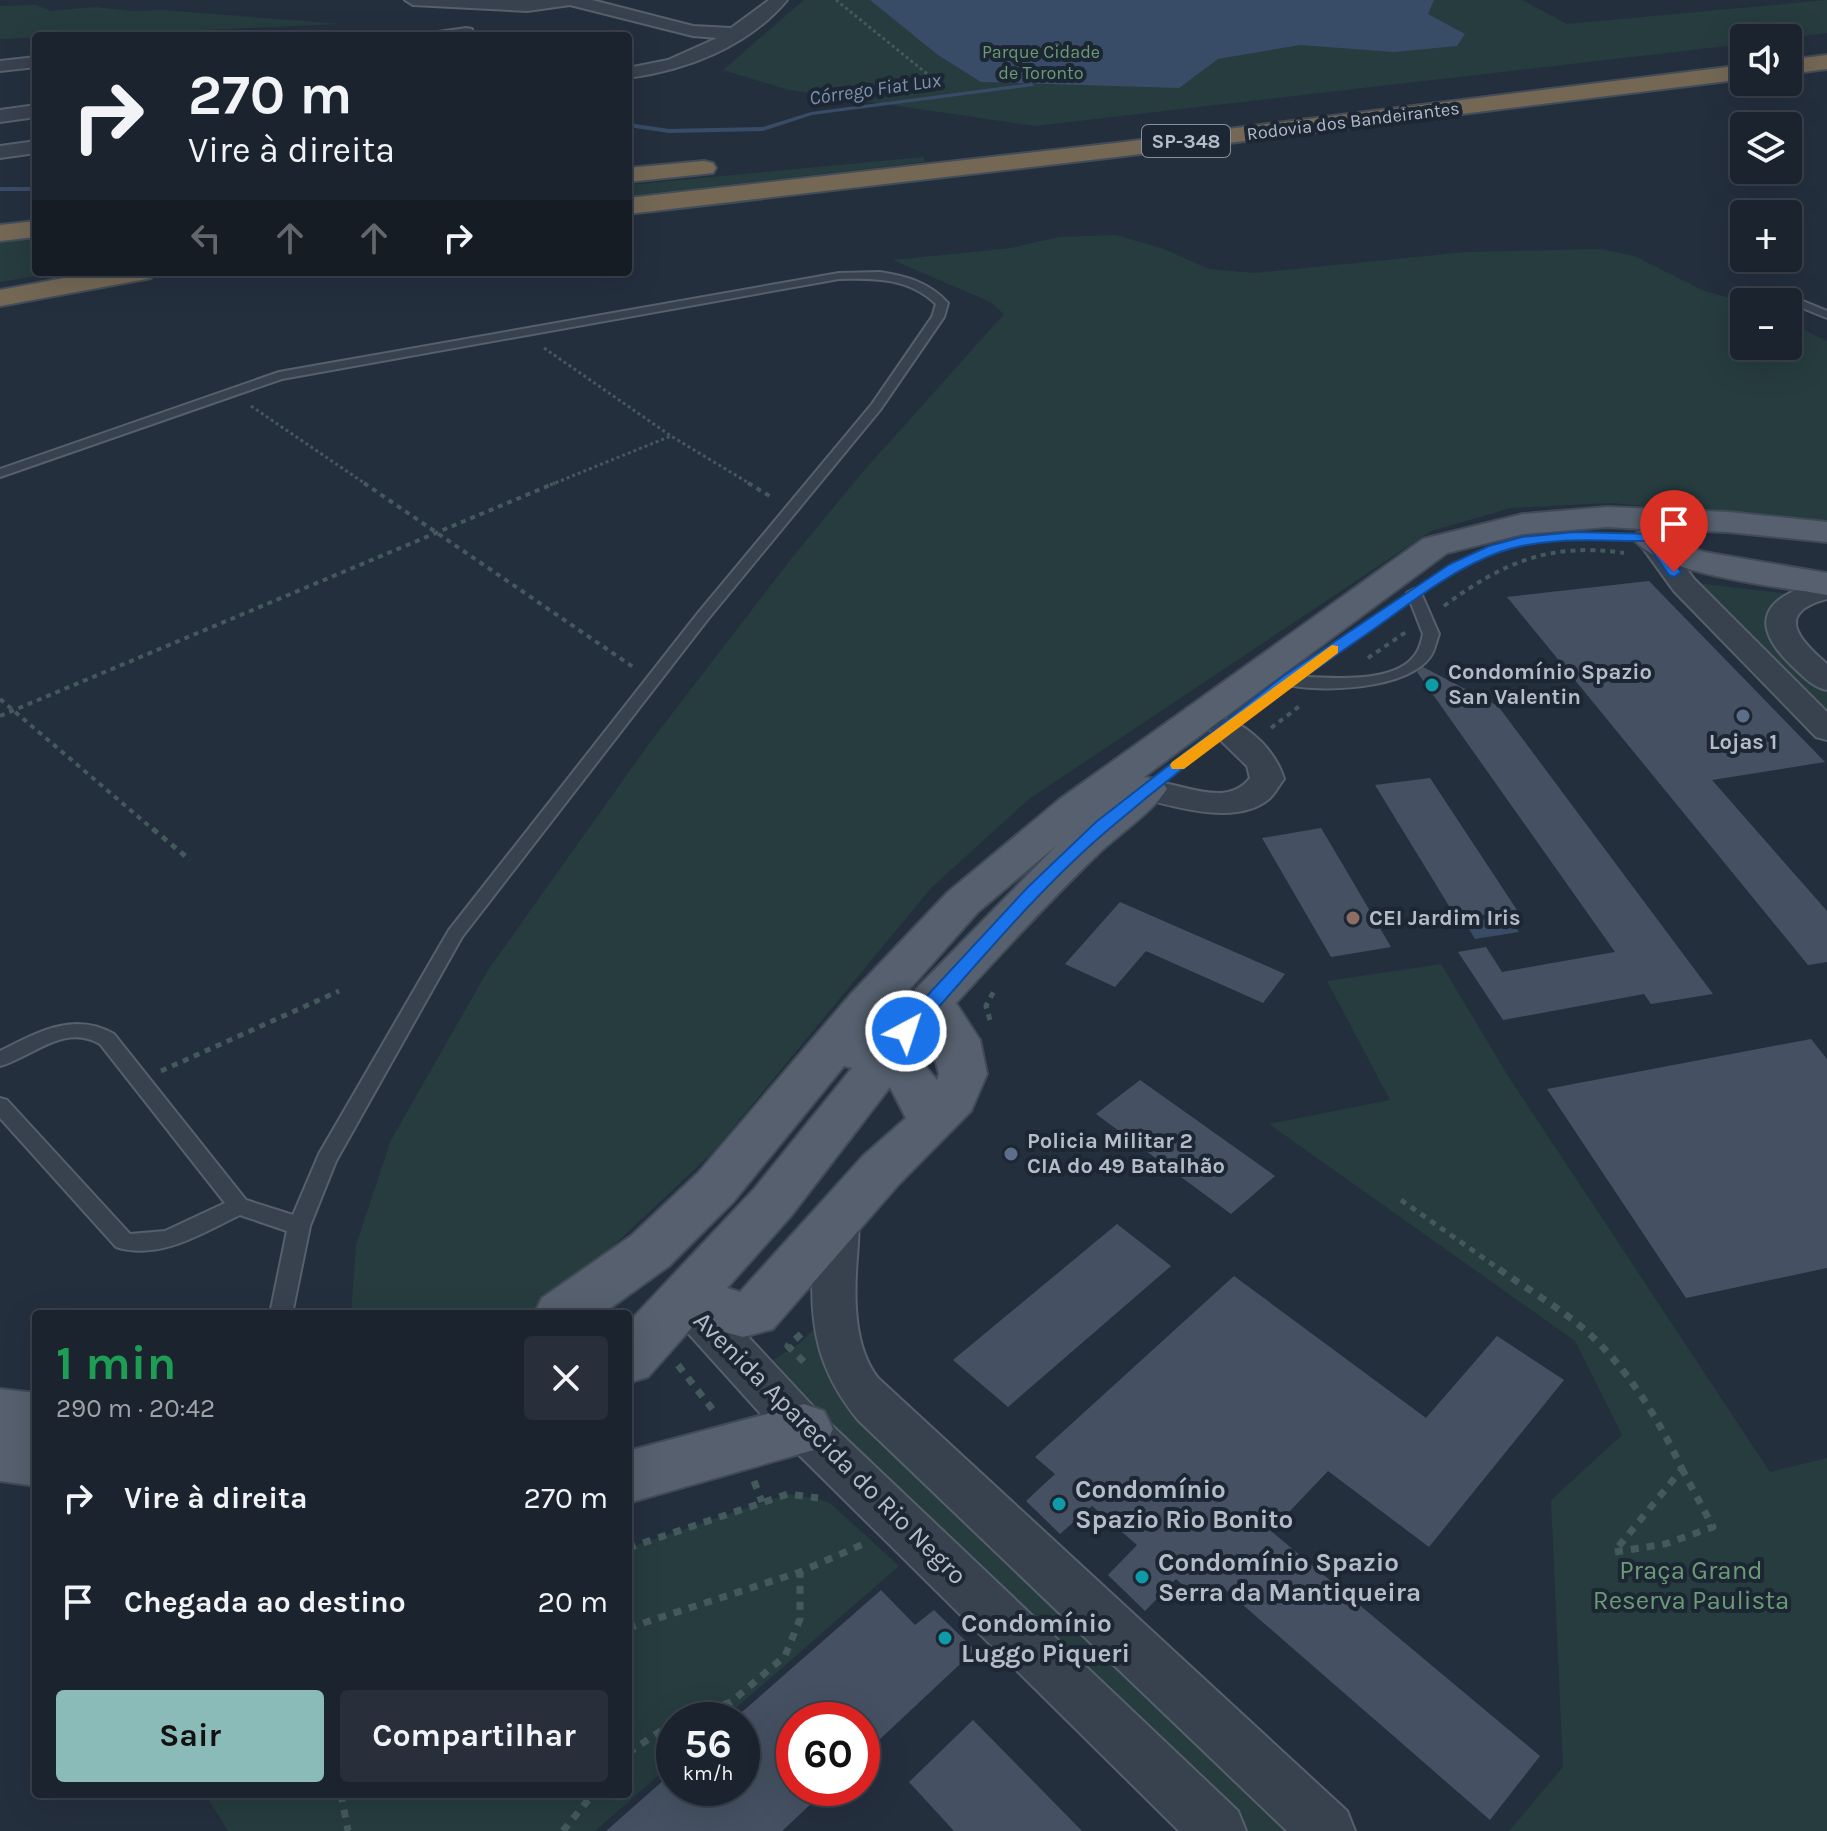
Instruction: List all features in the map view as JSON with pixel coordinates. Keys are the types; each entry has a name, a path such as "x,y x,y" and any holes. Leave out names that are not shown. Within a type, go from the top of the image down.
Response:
{"highway":[{"path":"1802,46 1827,43"},
{"name":"Rodovia dos Bandeirantes","path":"1054,134 1206,119 1730,55"},
{"path":"1802,65 1827,62"},
{"name":"Rodovia dos Bandeirantes","path":"632,206 1116,150 1730,74"},
{"path":"632,175 724,166"},
{"path":"0,225 32,226"},
{"path":"0,233 32,227"},
{"path":"0,289 90,276"},
{"path":"0,298 119,276"}],"main road":[{"path":"567,1310 650,1251 716,1187 866,1007 963,902 1075,808 1435,546 1523,524 1607,517 1676,554 1827,587"},
{"path":"655,1331 773,1202 884,1056 931,1001 1033,892 1146,789 1236,738 1288,681 1419,606 1456,567 1494,549 1527,540 1575,536 1827,532"},
{"path":"1646,536 1827,552"},
{"path":"655,1331 754,1313 881,1170 954,1098 963,1074 956,1040 931,1001"},
{"path":"831,1051 884,1056 917,1084 932,1123"},
{"path":"655,1331 675,1277 677,1263 716,1187"},
{"path":"0,1414 32,1418"},
{"path":"632,1476 804,1429"},
{"path":"0,1455 32,1459"}],"street":[{"path":"413,0 527,6 570,0 693,31 736,34"},
{"path":"632,72 698,58 736,34 779,0"},
{"path":"0,66 32,62"},
{"path":"0,116 32,112"},
{"path":"0,152 32,148"},
{"path":"1646,536 1684,585 1827,730"},
{"path":"1827,587 1796,600 1789,606 1780,624 1791,646 1827,681"},
{"path":"1146,789 1214,802 1245,799 1256,794 1267,779 1263,763 1236,738"},
{"path":"838,1221 833,1274 834,1308 841,1350 852,1379 874,1406 1327,1831"},
{"name":"Avenida Aparecida do Rio Negro","path":"655,1331 804,1429 1218,1831"}],"lane":[{"path":"0,473 279,376 839,276 886,275 909,282 935,295 942,303 938,317 876,407 791,508 455,934 326,1160 299,1226 282,1310"},
{"path":"1802,305 1827,315"},
{"path":"1288,681 1390,679 1418,663 1428,647 1431,634 1419,606"},
{"path":"0,1059 56,1033 86,1029 107,1039 239,1206 299,1226"},
{"path":"0,1105 124,1241 140,1244 158,1242 239,1206"}],"path":[{"path":"836,0 936,81"},
{"path":"523,334 671,436 791,508"},
{"path":"229,392 653,681"},
{"path":"0,716 436,531 671,436"},
{"path":"1236,738 1333,682 1419,606 1503,567 1562,552 1612,551 1646,536"},
{"path":"0,699 190,860"},
{"path":"990,1021 986,1006 998,983"},
{"path":"139,1081 339,991"},
{"path":"1401,1200 1584,1329 1656,1420 1713,1527 1684,1540 1651,1549 1614,1552 1682,1469"},
{"path":"655,1331 740,1444 762,1502"},
{"path":"632,1547 788,1494 830,1503"},
{"path":"862,1531 882,1550"},
{"path":"632,1627 800,1572 872,1541"},
{"path":"731,1702 785,1656 800,1619 800,1572"},
{"path":"632,1750 656,1734"},
{"path":"342,1798 348,1831"},
{"path":"563,1831 590,1798"}],"green space":[{"name":"Parque Cidade de Toronto","path":"804,0 1522,0 1567,24 1827,0 1827,33 1802,36 1802,24 1730,24 1730,46 1035,126 789,90 723,70"},
{"path":"36,5 51,11 95,7 130,11 162,10 342,24 160,32 32,32 32,38 0,39 0,6"},
{"path":"923,157 925,162 632,196 632,185"},
{"path":"32,235 32,276 36,276 0,282 0,237"},
{"path":"1116,235 1164,249 1209,269 1254,273 1466,252 1601,249 1634,256 1704,291 1730,298 1730,360 1802,360 1802,329 1827,341 1827,523 1611,503 1511,508 1431,531 1029,799 931,888 713,1152 545,1310 351,1310 356,1245 391,1140 488,970 648,745 791,559 861,474 1004,314 990,302 893,260 1011,248 1059,237"},
{"path":"1695,583 1790,594 1770,606 1765,621 1768,629 1827,689 1827,714"},
{"name":"Praça Grand Reserva Paulista","path":"1441,964 1508,1076 1770,1472 1827,1458 1827,1831 1509,1831 1563,1767 1551,1500 1622,1435 1575,1341 1269,1124 1390,1100 1327,981"},
{"path":"821,1322 1294,1831 1233,1831 765,1365 800,1343"},
{"path":"788,1494 830,1503 899,1566 743,1702 656,1702 656,1778 595,1831 228,1831 207,1798 632,1798 632,1547"}],"water":[{"path":"870,0 1434,0 1428,14 1465,34 1457,46 1394,52 1300,45 1218,59 1179,88 981,82 938,55"},
{"path":"1508,916 1519,932 1475,939 1465,922"}],"building":[{"path":"1649,581 1825,762 1712,780 1827,911 1827,962 1808,965 1507,597"},
{"path":"1423,667 1498,706 1713,994 1651,1004 1644,994 1503,1020 1458,952 1486,947 1502,972 1615,952 1417,672"},
{"path":"1430,778 1517,910 1457,919 1375,785"},
{"path":"1321,828 1391,947 1331,957 1262,838"},
{"path":"1120,902 1285,974 1263,1003 1146,951 1115,987 1065,964"},
{"path":"1811,1039 1827,1059 1827,1268 1686,1298 1547,1089"},
{"path":"1140,1080 1275,1176 1231,1214 1096,1114"},
{"path":"1117,1224 1171,1266 1008,1407 953,1360"},
{"path":"1234,1276 1426,1418 1497,1336 1564,1380 1429,1547 1328,1471 1271,1531 1540,1756 1490,1820 1219,1584 1202,1602 1176,1579 1145,1611 1108,1575 1137,1545 1092,1506 1060,1534 1026,1501 1055,1474 1035,1457"},
{"path":"881,1590 915,1625 934,1610 975,1650 880,1739 880,1702 776,1702 776,1806 809,1806 782,1831 606,1831 656,1787 656,1806 760,1806 760,1702 753,1702"},
{"path":"973,1720 1082,1831 954,1831 909,1782"}],"waterway":[{"name":"Córrego Fiat Lux","path":"632,126 669,131 763,129 811,114 1032,85"},
{"name":"Córrego Fiat Lux","path":"0,189 32,189"}],"slow traffic":[{"path":"1178,765 1332,650"}],"place":[{"name":"Condomínio Spazio San Valentin","path":"1432,685"},
{"name":"Lojas 1","path":"1743,716"},
{"name":"CEI Jardim Iris","path":"1353,918"},
{"name":"Policia Militar 2 CIA do 49 Batalhão","path":"1011,1154"},
{"name":"Condomínio Spazio Rio Bonito","path":"1059,1504"},
{"name":"Condomínio Spazio Serra da Mantiqueira","path":"1142,1577"},
{"name":"Condomínio Luggo Piqueri","path":"945,1638"}],"route":[{"path":"906,1031 1033,892 1102,826 1288,681 1456,567 1494,549 1527,540 1575,536 1649,537 1674,572"}]}
